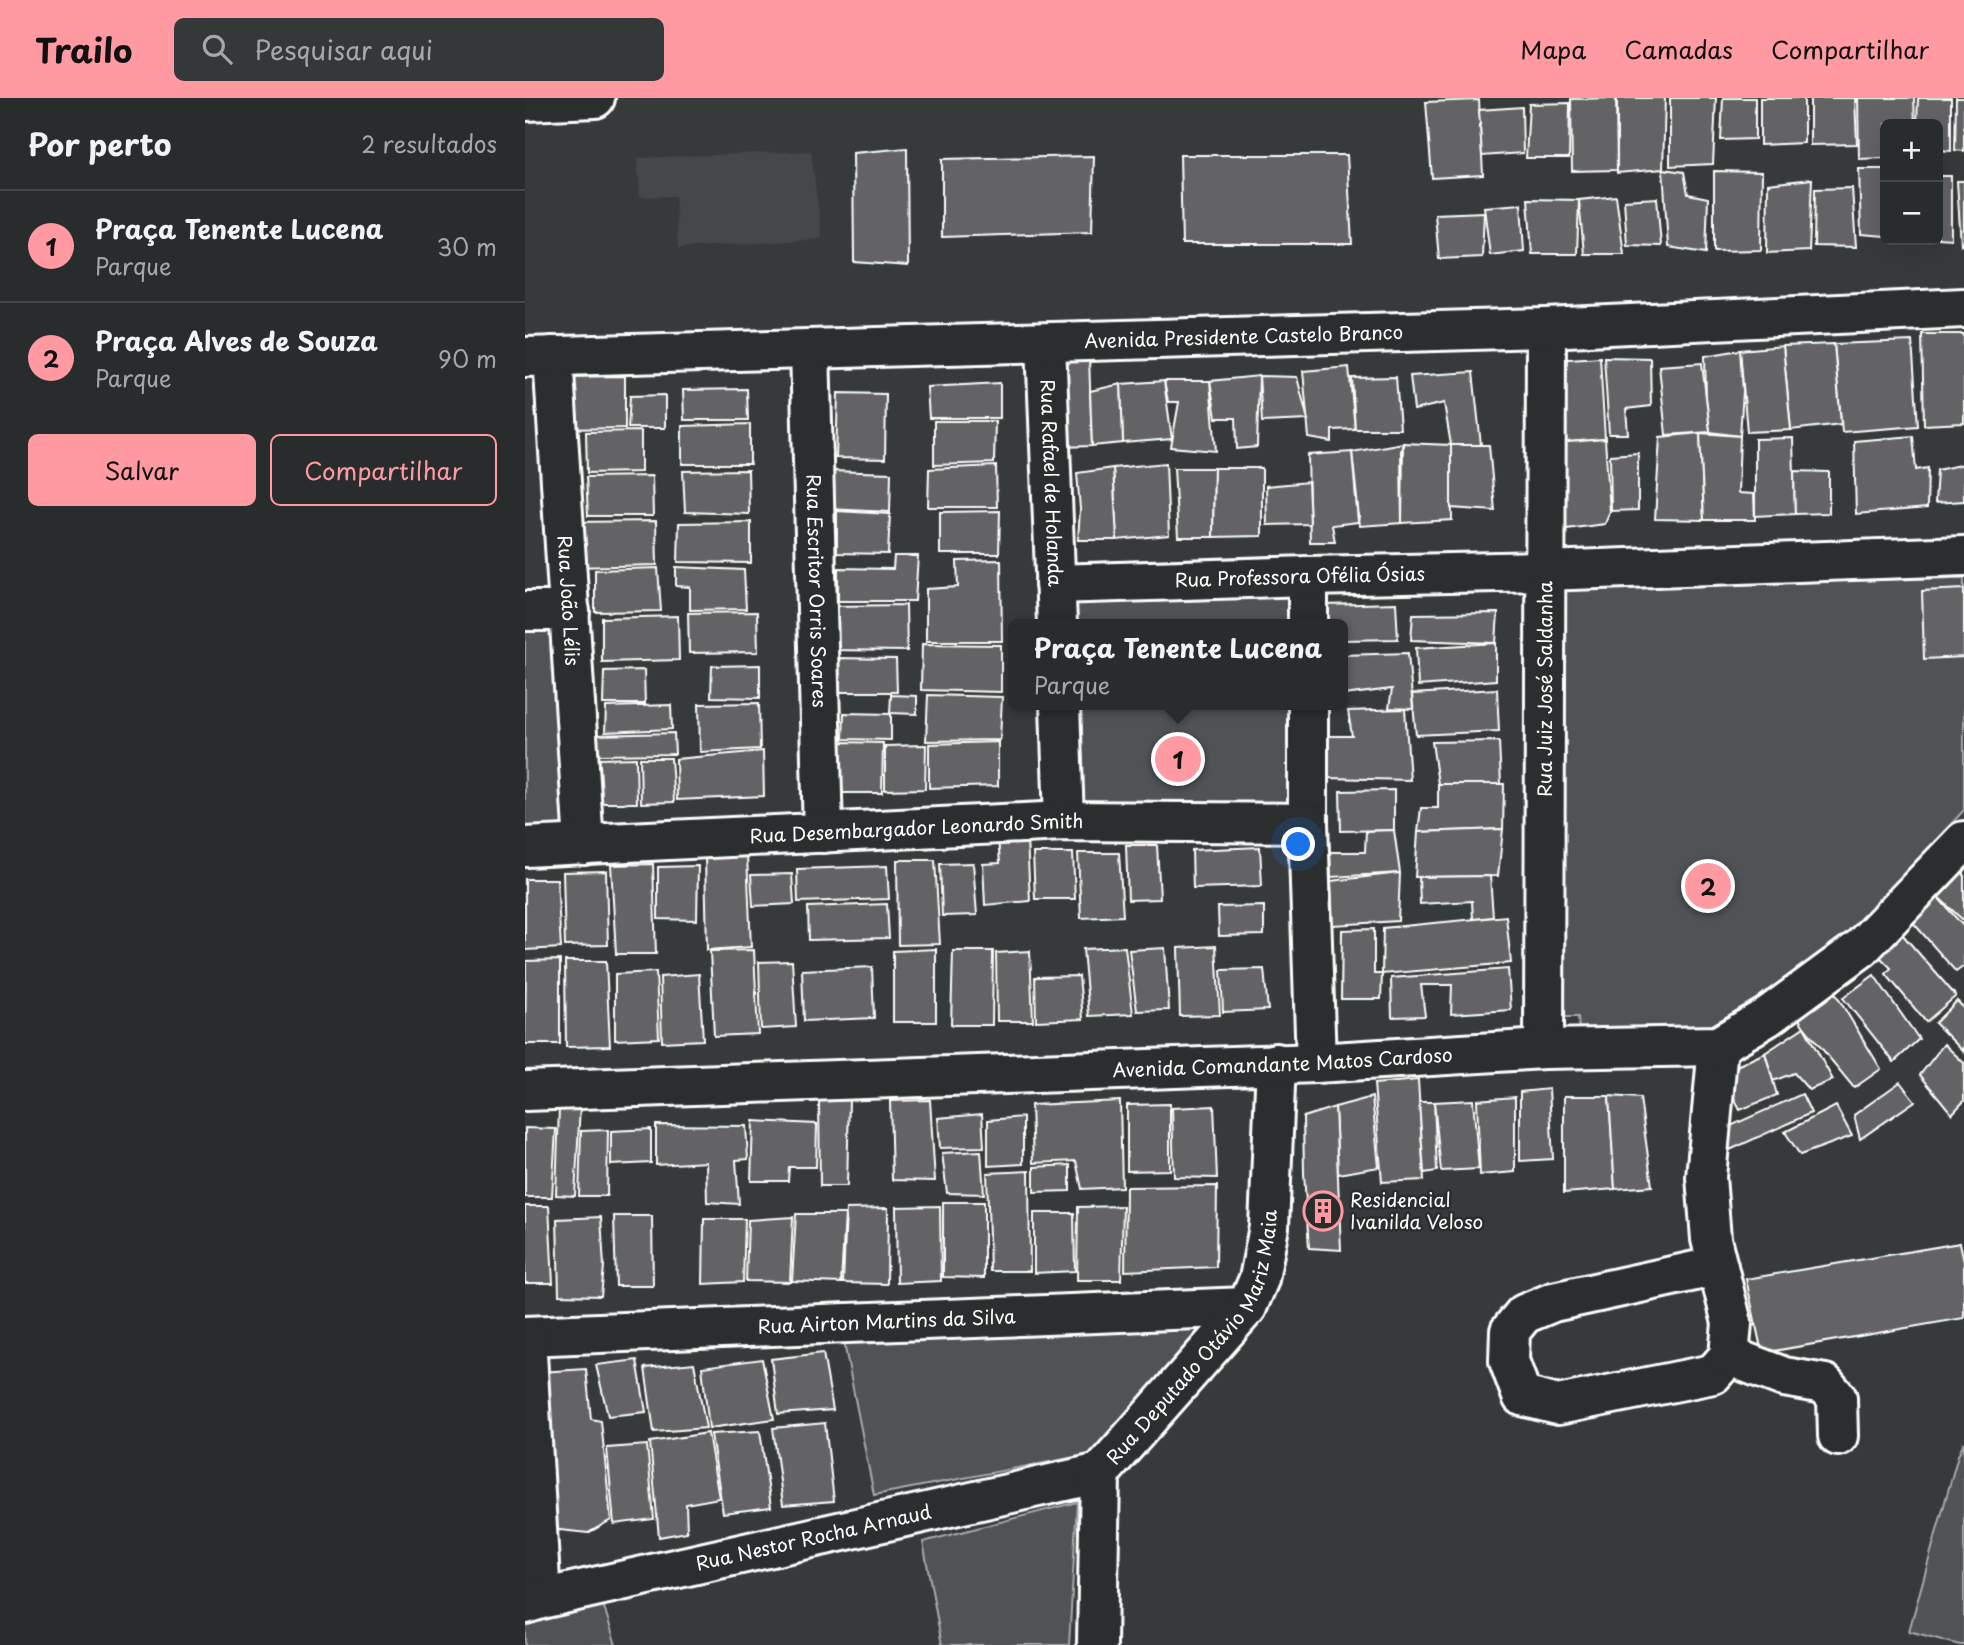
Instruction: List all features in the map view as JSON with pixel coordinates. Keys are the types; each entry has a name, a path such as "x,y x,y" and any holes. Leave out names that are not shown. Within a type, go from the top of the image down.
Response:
{"street":[{"path":"525,101 596,98"},
{"name":"Avenida Presidente Castelo Branco","path":"539,357 1546,328 1964,308"},
{"name":"Rua Juiz José Saldanha","path":"1544,1049 1546,328"},
{"name":"Rua Rafael de Holanda","path":"1046,343 1057,619"},
{"name":"Rua Escritor Orris Soares","path":"810,348 823,834"},
{"name":"Rua João Lélis","path":"539,357 570,611 584,845"},
{"name":"Rua Professora Ofélia Ósias","path":"1055,584 1544,572 1964,556"},
{"path":"1308,576 1308,619"},
{"path":"525,611 570,611"},
{"path":"1060,710 1064,821"},
{"path":"1308,710 1308,823 1316,1063"},
{"name":"Rua Desembargador Leonardo Smith","path":"525,847 1064,821 1308,823"},
{"name":"Avenida Comandante Matos Cardoso","path":"525,1091 1316,1063 1544,1049 1718,1045 1767,1017 1861,948 1964,841"},
{"path":"1717,1266 1553,1302 1524,1314 1510,1331 1509,1361 1522,1396 1558,1405 1713,1374 1729,1356 1732,1322 1711,1239 1706,1177 1718,1045"},
{"name":"Rua Deputado Otávio Mariz Maia","path":"1097,1645 1100,1473 1247,1307 1259,1279 1269,1227 1276,1063"},
{"name":"Rua Airton Martins da Silva","path":"525,1336 1247,1307"},
{"path":"525,1336 533,1601"},
{"path":"1729,1356 1784,1377 1825,1384 1837,1398 1838,1436"},
{"name":"Rua Nestor Rocha Arnaud","path":"533,1601 1100,1473"}],"shaded area":[{"path":"811,151 822,239 678,248 675,196 640,197 637,158"},
{"path":"1964,578 1964,810 1831,955 1747,1015 1669,1040 1580,1045 1578,1017 1558,1017 1558,594 1576,587"},
{"path":"1293,592 1293,619 1061,619 1062,595"},
{"path":"559,623 568,832 525,834 525,625"},
{"path":"1060,710 1294,710 1295,812 1064,821"},
{"path":"1220,1324 1091,1454 874,1495 844,1343"},
{"path":"1964,1442 1964,1645 1960,1645 1909,1631 1958,1455"},
{"path":"1077,1502 1069,1645 942,1645 923,1542"},
{"path":"603,1604 616,1645 525,1645 525,1616"}],"building":[{"path":"1616,98 1617,170 1572,171 1571,99"},
{"path":"1617,98 1665,98 1663,169 1617,173"},
{"path":"1670,98 1716,98 1713,164 1670,166"},
{"path":"1723,98 1755,98 1755,139 1721,140"},
{"path":"1760,98 1804,98 1804,143 1760,145"},
{"path":"1810,98 1855,98 1857,144 1810,145"},
{"path":"1858,98 1914,98 1915,119 1880,119 1880,158 1859,159"},
{"path":"1918,98 1951,98 1951,151 1943,150 1943,119 1917,119"},
{"path":"1956,98 1964,98 1964,151 1955,150"},
{"path":"1479,100 1483,175 1432,178 1426,102"},
{"path":"1570,103 1569,158 1526,158 1529,104"},
{"path":"1522,107 1523,153 1482,156 1479,110"},
{"path":"907,148 908,266 854,262 853,153"},
{"path":"1180,155 1347,155 1352,244 1182,244"},
{"path":"1094,156 1092,232 942,237 942,159"},
{"path":"1663,169 1684,172 1688,194 1708,198 1706,253 1668,247"},
{"path":"1859,169 1880,169 1880,236 1861,234"},
{"path":"1714,171 1762,172 1761,250 1714,251"},
{"path":"1943,176 1951,176 1951,239 1943,238"},
{"path":"1812,179 1809,251 1767,253 1768,184"},
{"path":"1957,181 1964,181 1964,245 1961,245"},
{"path":"1852,188 1856,247 1814,246 1815,189"},
{"path":"1616,196 1624,254 1584,254 1579,200"},
{"path":"1657,198 1661,246 1627,245 1624,200"},
{"path":"1528,199 1579,200 1577,254 1532,254"},
{"path":"1521,204 1524,251 1490,255 1484,207"},
{"path":"1484,212 1482,257 1439,259 1435,214"},
{"path":"1922,334 1964,334 1964,423 1924,425"},
{"path":"1912,341 1918,426 1842,432 1834,344"},
{"path":"1834,344 1841,424 1791,430 1783,346"},
{"path":"1783,346 1791,430 1747,432 1740,350"},
{"path":"1740,350 1743,391 1740,436 1710,432 1705,356"},
{"path":"1056,355 1089,356 1092,446 1061,447"},
{"path":"1600,357 1605,439 1556,443 1553,360"},
{"path":"1604,357 1650,358 1651,406 1626,409 1628,434 1609,434"},
{"path":"1702,363 1710,432 1666,435 1659,366"},
{"path":"1349,367 1355,429 1332,430 1332,442 1309,438 1303,371"},
{"path":"1473,372 1481,445 1451,445 1444,403 1414,410 1410,376"},
{"path":"625,376 625,428 563,429 564,377"},
{"path":"1259,376 1297,377 1308,420 1262,422"},
{"path":"1259,376 1257,447 1237,449 1236,418 1216,418 1210,381"},
{"path":"1396,377 1400,429 1355,429 1352,378"},
{"path":"1164,381 1210,381 1216,451 1171,447 1179,402 1168,402"},
{"path":"1164,381 1172,439 1123,443 1121,384"},
{"path":"1000,383 1000,418 929,418 927,387"},
{"path":"1121,384 1123,443 1092,446 1090,391"},
{"path":"747,389 748,420 684,420 683,390"},
{"path":"838,393 886,394 885,459 836,458"},
{"path":"665,395 665,428 628,428 630,396"},
{"path":"934,421 995,421 994,463 934,465"},
{"path":"750,424 750,464 682,464 682,426"},
{"path":"641,431 641,472 587,473 586,432"},
{"path":"1700,433 1704,520 1655,519 1660,437"},
{"path":"1700,433 1740,436 1738,493 1754,494 1755,520 1704,520"},
{"path":"1913,436 1916,470 1928,468 1927,508 1856,514 1854,441"},
{"path":"1793,438 1795,514 1755,516 1755,439"},
{"path":"1605,439 1610,512 1605,524 1558,530 1556,443"},
{"path":"1403,443 1402,523 1360,526 1352,452"},
{"path":"1403,443 1451,445 1452,520 1402,523"},
{"path":"1451,445 1489,445 1495,511 1451,508"},
{"path":"1352,452 1358,522 1332,525 1335,542 1310,542 1308,455"},
{"path":"1638,453 1638,510 1611,511 1610,455"},
{"path":"1166,463 1169,535 1117,540 1113,468"},
{"path":"1964,464 1964,501 1935,503 1937,470"},
{"path":"996,466 997,507 928,507 929,469"},
{"path":"1113,468 1117,540 1078,540 1080,509 1077,473"},
{"path":"1174,468 1214,468 1213,537 1178,537"},
{"path":"1214,468 1262,468 1262,536 1213,537"},
{"path":"748,470 749,514 685,512 683,471"},
{"path":"831,471 891,473 890,512 828,509"},
{"path":"1794,471 1829,472 1829,513 1795,514"},
{"path":"652,476 653,516 588,516 586,477"},
{"path":"1308,482 1310,524 1267,525 1266,486"},
{"path":"837,511 890,514 888,554 837,553"},
{"path":"1000,511 999,554 940,554 940,512"},
{"path":"656,521 657,565 572,567 572,522"},
{"path":"751,522 751,563 678,562 679,523"},
{"path":"894,556 918,556 915,601 838,601 838,568 893,569"},
{"path":"1001,560 1002,641 926,641 926,589 958,587 957,561"},
{"path":"676,567 744,570 746,609 690,610 690,587 676,586"},
{"path":"658,568 661,611 595,612 595,570"},
{"path":"1964,589 1964,657 1924,659 1922,591"},
{"path":"1396,603 1398,639 1348,640 1348,619 1325,619 1324,605"},
{"path":"906,605 907,651 830,650 830,606"},
{"path":"757,612 758,652 689,653 688,613"},
{"path":"1498,613 1496,643 1411,640 1413,614"},
{"path":"678,616 679,660 602,662 602,618"},
{"path":"1496,643 1496,680 1418,686 1416,648"},
{"path":"922,644 1001,645 1001,692 921,690"},
{"path":"1408,653 1413,709 1389,708 1392,689 1348,694 1348,655"},
{"path":"834,658 896,659 897,692 834,692"},
{"path":"760,665 760,698 711,697 712,666"},
{"path":"644,670 645,704 603,704 604,671"},
{"path":"1497,689 1499,731 1416,735 1412,694"},
{"path":"891,695 917,696 917,714 890,713"},
{"path":"928,695 1002,697 1000,740 926,741"},
{"path":"759,703 760,749 700,752 699,704"},
{"path":"671,705 672,729 605,732 606,707"},
{"path":"1405,709 1410,780 1327,778 1327,736 1352,736 1348,711"},
{"path":"844,713 891,714 891,740 843,739"},
{"path":"674,733 675,754 594,755 595,735"},
{"path":"1499,741 1501,784 1438,784 1432,742"},
{"path":"841,742 883,743 882,793 840,793"},
{"path":"998,742 998,786 929,788 929,744"},
{"path":"926,745 925,789 885,790 885,746"},
{"path":"763,751 764,796 677,800 676,759"},
{"path":"636,758 637,803 597,803 597,759"},
{"path":"640,758 671,758 674,802 641,803"},
{"path":"1438,784 1504,784 1503,829 1418,832 1421,808 1438,808"},
{"path":"1394,790 1394,830 1341,831 1340,791"},
{"path":"1503,829 1498,876 1415,877 1418,832"},
{"path":"1394,830 1400,873 1331,877 1330,852 1365,852 1366,831"},
{"path":"998,838 1027,838 1030,901 985,905 983,864 1000,863"},
{"path":"1126,845 1157,845 1160,899 1128,900"},
{"path":"1260,847 1262,886 1193,888 1192,850"},
{"path":"1033,853 1073,853 1075,899 1035,899"},
{"path":"1078,853 1119,853 1123,916 1081,918"},
{"path":"747,855 751,947 707,950 705,856"},
{"path":"897,860 935,860 940,944 898,945"},
{"path":"973,863 977,915 942,916 940,864"},
{"path":"653,864 656,954 616,954 611,865"},
{"path":"698,866 697,920 658,919 658,867"},
{"path":"887,866 889,899 798,902 797,869"},
{"path":"1964,867 1964,921 1936,895"},
{"path":"606,871 608,945 565,946 563,872"},
{"path":"1400,873 1398,921 1333,925 1331,881"},
{"path":"792,874 794,904 753,906 751,875"},
{"path":"1490,876 1493,917 1473,919 1472,901 1420,904 1419,877"},
{"path":"525,879 557,879 561,948 525,950"},
{"path":"1936,895 1964,927 1964,966 1956,972 1910,919"},
{"path":"887,904 889,938 809,940 808,907"},
{"path":"1264,906 1264,935 1219,936 1218,907"},
{"path":"1506,916 1511,963 1382,974 1383,928"},
{"path":"1374,929 1374,974 1382,974 1381,999 1341,999 1342,930"},
{"path":"1902,934 1956,996 1926,1022 1886,974 1891,968 1877,954"},
{"path":"1216,946 1220,1015 1180,1016 1178,948"},
{"path":"1125,947 1133,1014 1089,1016 1083,949"},
{"path":"1165,948 1169,1010 1137,1011 1129,950"},
{"path":"936,949 936,1022 893,1022 893,951"},
{"path":"754,950 758,1034 714,1036 710,951"},
{"path":"953,951 993,951 992,1025 951,1025"},
{"path":"1030,951 1033,1021 997,1021 996,953"},
{"path":"560,960 560,1044 525,1044 526,961"},
{"path":"565,961 606,961 610,1046 566,1047"},
{"path":"792,961 796,1027 761,1029 759,962"},
{"path":"872,967 874,1018 804,1021 802,970"},
{"path":"1264,969 1268,1010 1223,1012 1221,970"},
{"path":"1508,969 1511,1010 1451,1014 1452,985 1421,985 1425,1016 1392,1017 1391,978"},
{"path":"656,972 659,1038 615,1040 615,974"},
{"path":"699,974 703,1040 662,1042 660,977"},
{"path":"1874,975 1919,1039 1894,1062 1843,998"},
{"path":"1079,976 1083,1019 1036,1021 1035,977"},
{"path":"1829,983 1881,1069 1854,1088 1804,1027 1791,1006"},
{"path":"1957,1001 1964,1008 1964,1052 1935,1023"},
{"path":"1804,1027 1833,1080 1809,1090 1794,1073 1773,1081 1765,1053"},
{"path":"1944,1044 1964,1063 1964,1101 1952,1114 1920,1075"},
{"path":"1765,1053 1777,1095 1740,1110 1721,1073"},
{"path":"1418,1080 1424,1180 1382,1182 1374,1084"},
{"path":"1900,1082 1915,1101 1860,1139 1854,1115"},
{"path":"1549,1089 1553,1159 1520,1161 1520,1092"},
{"path":"1802,1094 1811,1113 1721,1154 1717,1132"},
{"path":"1564,1096 1609,1096 1615,1189 1564,1193"},
{"path":"1609,1096 1640,1098 1652,1186 1615,1189"},
{"path":"1372,1097 1379,1167 1338,1174 1335,1107"},
{"path":"1515,1097 1515,1172 1480,1175 1477,1100"},
{"path":"849,1100 847,1186 820,1186 819,1101"},
{"path":"930,1100 935,1181 892,1180 890,1101"},
{"path":"1473,1100 1479,1169 1441,1171 1434,1102"},
{"path":"1120,1101 1122,1187 1082,1189 1076,1161 1033,1163 1031,1105"},
{"path":"1419,1102 1434,1102 1437,1171 1424,1173"},
{"path":"1170,1104 1170,1170 1127,1171 1127,1105"},
{"path":"580,1106 575,1196 556,1195 559,1107"},
{"path":"1214,1106 1217,1178 1174,1177 1172,1108"},
{"path":"1836,1106 1852,1136 1800,1155 1785,1132"},
{"name":"Residencial Ivanilda Veloso","path":"1335,1107 1341,1250 1309,1248 1303,1117"},
{"path":"982,1114 984,1147 940,1148 938,1118"},
{"path":"1023,1117 1023,1164 988,1166 988,1120"},
{"path":"753,1121 817,1124 816,1167 789,1167 788,1181 751,1181"},
{"path":"656,1125 746,1126 748,1159 736,1160 739,1204 707,1202 706,1162 656,1165"},
{"path":"525,1128 556,1129 552,1197 525,1197"},
{"path":"651,1129 651,1163 611,1165 611,1131"},
{"path":"608,1130 607,1196 579,1196 581,1131"},
{"path":"981,1151 984,1194 947,1193 942,1153"},
{"path":"1070,1165 1070,1191 1034,1192 1034,1167"},
{"path":"1029,1171 1030,1271 990,1271 987,1173"},
{"path":"1217,1186 1216,1267 1125,1271 1126,1187"},
{"path":"943,1202 984,1202 984,1278 943,1277"},
{"path":"525,1206 549,1206 553,1283 525,1283"},
{"path":"940,1206 941,1281 897,1283 896,1207"},
{"path":"1123,1206 1121,1280 1077,1280 1078,1207"},
{"path":"888,1208 887,1284 843,1283 846,1209"},
{"path":"1034,1213 1074,1213 1075,1271 1034,1273"},
{"path":"796,1214 845,1214 841,1283 792,1281"},
{"path":"614,1216 652,1216 653,1286 616,1286"},
{"path":"601,1217 604,1267 601,1296 559,1295 557,1219"},
{"path":"793,1217 790,1282 746,1281 748,1220"},
{"path":"704,1219 745,1219 743,1282 703,1284"},
{"path":"1960,1243 1964,1261 1964,1318 1762,1353 1746,1279"},
{"path":"823,1353 833,1410 778,1414 771,1359"},
{"path":"762,1359 774,1419 709,1428 702,1367"},
{"path":"637,1360 646,1412 608,1416 596,1365"},
{"path":"694,1363 706,1428 654,1432 645,1368"},
{"path":"586,1369 591,1419 601,1421 611,1520 588,1533 540,1531 540,1372"},
{"path":"825,1423 834,1501 783,1505 773,1428"},
{"path":"760,1431 771,1507 723,1513 711,1434"},
{"path":"708,1433 719,1498 686,1504 687,1532 659,1537 650,1442"},
{"path":"647,1445 654,1519 614,1524 607,1448"}],"place":[{"name":"Praça Tenente Lucena","path":"1178,759"},
{"name":"Praça Alves de Souza","path":"1708,886"},
{"name":"Residencial Ivanilda Veloso","path":"1323,1211"}]}
